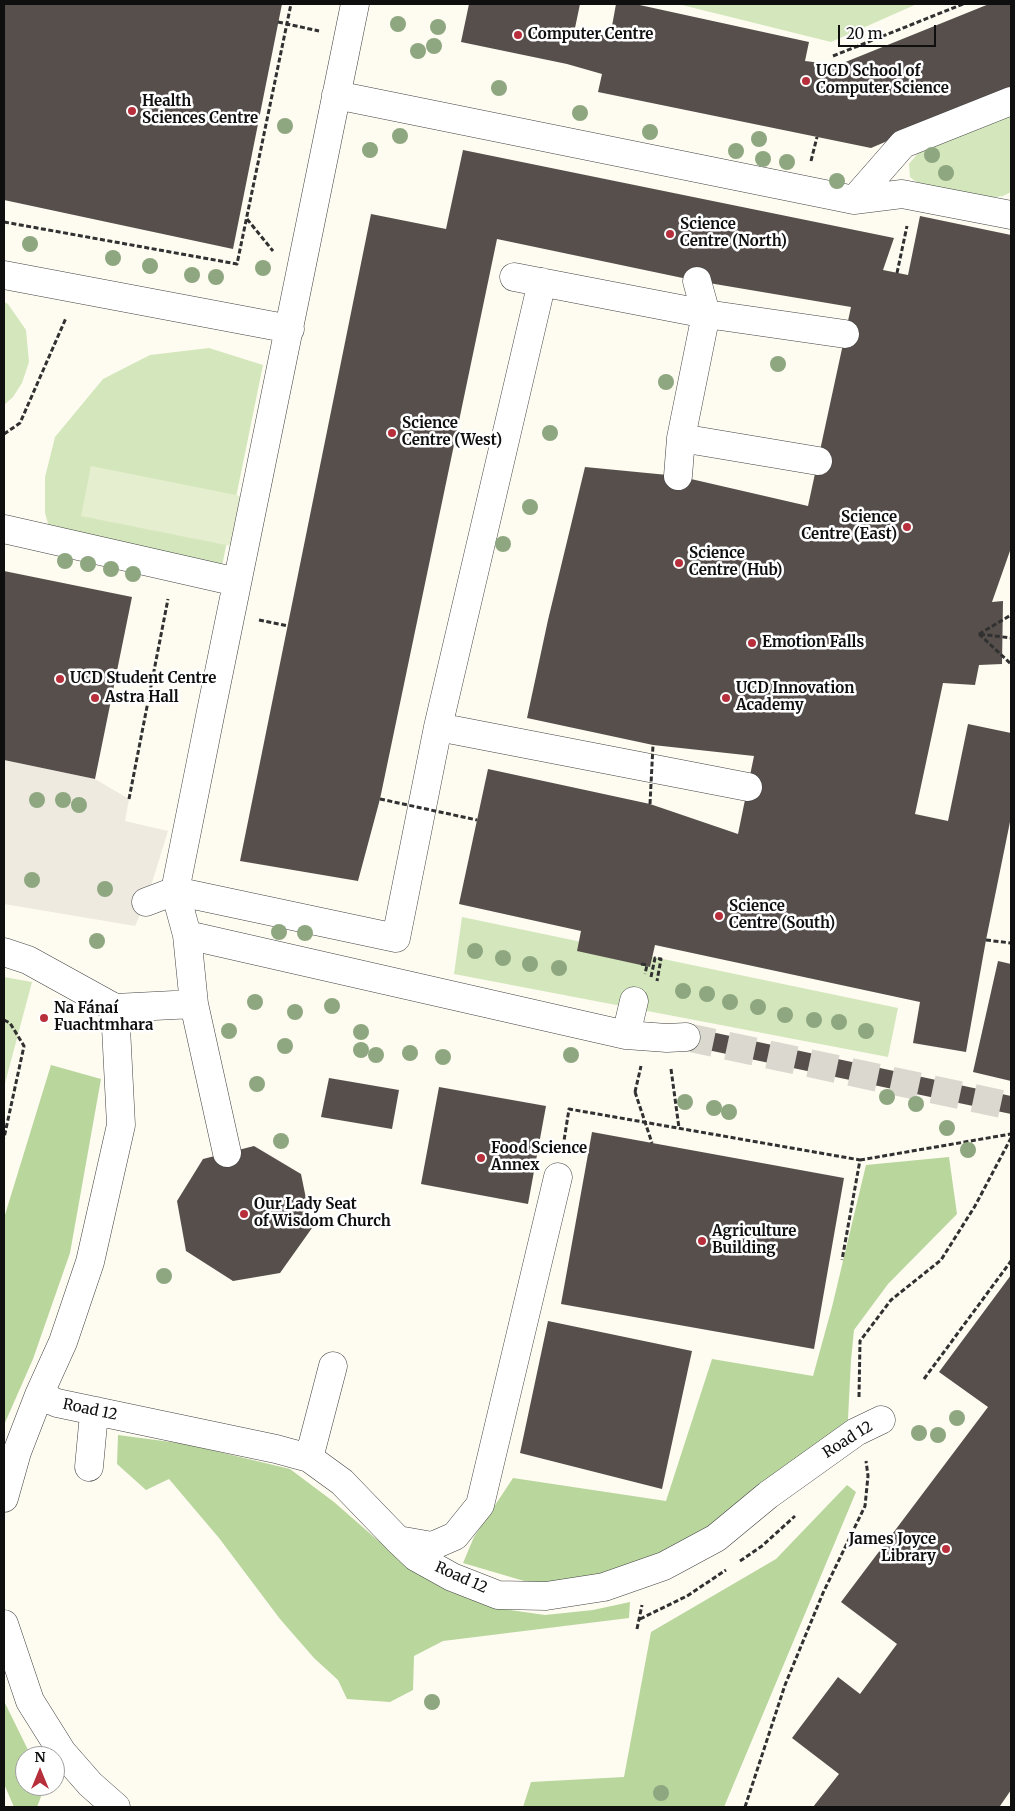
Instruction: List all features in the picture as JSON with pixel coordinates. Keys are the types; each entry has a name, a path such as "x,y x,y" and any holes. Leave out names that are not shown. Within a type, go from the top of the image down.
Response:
{"street":[{"path":"226,1153 194,1004 187,935 175,891 261,458 290,329 297,282 355,4"},
{"path":"336,95 854,200 902,194 1011,214"},
{"path":"854,200 903,144 1011,101"},
{"path":"4,275 290,329"},
{"path":"514,277 706,314 845,334"},
{"path":"678,476 681,438 706,314 697,281"},
{"path":"146,902 175,891 396,938 438,727 542,282"},
{"path":"681,438 818,461"},
{"path":"4,529 236,582"},
{"path":"438,727 748,787"},
{"path":"187,935 626,1035 667,1038 686,1036"},
{"path":"4,952 28,960 115,1008 194,1004"},
{"path":"626,1035 634,1001"},
{"path":"4,1498 17,1452 39,1395 63,1342 90,1262 121,1125 115,1008"},
{"path":"398,1540 432,1546 455,1536 480,1505 558,1177"},
{"path":"309,1458 333,1366"},
{"name":"Road 12","path":"39,1395 57,1403 276,1449 309,1458 342,1482 416,1557 452,1577 498,1594 546,1596 604,1587 664,1566 716,1538 768,1495 856,1432 881,1420"},
{"path":"89,1467 96,1411"},
{"path":"4,1624 30,1700 39,1715 62,1752 90,1784 116,1807"}],"path":[{"path":"4,222 237,264 291,4"},
{"path":"833,56 963,4"},
{"path":"278,22 327,33"},
{"path":"897,273 913,196"},
{"path":"4,434 20,423 78,288"},
{"path":"129,799 167,598 176,601"},
{"path":"978,634 1011,615"},
{"path":"978,634 1011,638"},
{"path":"978,634 1011,664"},
{"path":"650,804 653,744"},
{"path":"380,799 477,820"},
{"path":"986,940 1011,943"},
{"path":"4,1020 10,1023 24,1046 4,1138"},
{"path":"641,1065 635,1092 652,1143"},
{"path":"672,1072 679,1128"},
{"path":"558,1177 568,1109 860,1160 1011,1134"},
{"path":"842,1260 860,1160"},
{"path":"924,1379 1011,1261"}],"green space":[{"path":"678,4 917,4 831,42"},
{"path":"1011,114 1011,192 1003,196 981,199 923,187 910,177 909,164 928,141"},
{"path":"4,302 8,304 26,330 29,362 22,383 13,397 4,405"},
{"path":"209,348 263,365 222,566 50,531 45,513 45,477 55,437 103,379 150,355"},
{"path":"91,466 241,496 231,546 81,516"},
{"path":"462,917 898,1008 888,1057 454,974"},
{"path":"4,977 32,982 4,1087"},
{"path":"51,1065 101,1079 70,1253 33,1359 4,1425 4,1218"},
{"path":"949,1157 957,1214 888,1284 854,1330 847,1438 689,1545 630,1565 548,1588 463,1563 474,1537 513,1478 666,1501 712,1359 813,1376 832,1307 866,1165"},
{"path":"118,1435 186,1444 290,1469 334,1502 398,1558 446,1590 496,1608 545,1615 593,1610 630,1602 629,1618 443,1641 414,1656 413,1690 390,1702 347,1699 338,1680 314,1658 280,1619 219,1538 169,1479 146,1490 117,1464"},
{"path":"847,1485 856,1492 724,1807 523,1807 531,1782 624,1777 651,1632 776,1559"},
{"path":"4,1701 26,1746 15,1746 15,1796 41,1796 37,1807 14,1807 4,1784"}],"shaded area":[{"path":"4,760 95,779 129,799 125,821 168,831 146,902 135,926 4,904"}],"building":[{"name":"Health Sciences Centre","path":"4,4 282,4 233,249 4,200"},
{"name":"UCD School of Computer Science","path":"469,4 580,4 575,28 610,37 616,4 635,4 809,42 805,61 838,65 989,4 1011,4 1011,88 871,148 598,92 602,74 567,64 461,42"},
{"path":"463,150 894,238 883,270 908,275 920,216 1011,235 1011,548 992,602 1003,601 1002,664 979,665 975,685 943,683 915,814 948,821 968,724 1011,733 1011,817 966,1052 913,1043 920,1002 655,945 650,967 577,951 581,931 459,904 488,769 650,804 738,834 754,756 653,745 527,718 548,620 585,467 678,476 808,506 851,307 697,281 497,239 380,799 358,881 240,861 371,214 446,229"},
{"name":"UCD Student Centre","path":"4,571 132,597 95,779 4,760"},
{"path":"998,961 1011,964 1011,1081 973,1072"},
{"path":"688,1027 1011,1096 1011,1114 684,1045"},
{"path":"329,1078 399,1090 392,1129 321,1117"},
{"name":"Food Science Annex","path":"439,1087 546,1106 528,1204 421,1184"},
{"name":"Agriculture Building","path":"592,1132 844,1178 814,1349 561,1304"},
{"name":"Our Lady Seat of Wisdom Church","path":"254,1146 301,1174 312,1228 280,1273 233,1281 186,1251 177,1201 203,1159"},
{"name":"James Joyce Library","path":"1011,1275 1011,1790 1001,1807 813,1807 839,1774 792,1738 838,1677 860,1694 897,1644 841,1602 988,1407 939,1372"},
{"path":"548,1321 692,1351 662,1489 520,1453"}],"tunnel":[{"path":"686,1037 1011,1106"}],"place":[{"name":"Computer Centre","path":"518,35"},
{"name":"UCD School of Computer Science","path":"806,81"},
{"name":"Health Sciences Centre","path":"132,111"},
{"name":"Science Centre (North)","path":"670,234"},
{"name":"Science Centre (West)","path":"392,433"},
{"name":"Science Centre (East)","path":"907,527"},
{"name":"Science Centre (Hub)","path":"679,563"},
{"name":"Emotion Falls","path":"752,643"},
{"name":"UCD Student Centre","path":"60,679"},
{"name":"Astra Hall","path":"95,698"},
{"name":"UCD Innovation Academy","path":"726,698"},
{"name":"Science Centre (South)","path":"719,916"},
{"name":"Na Fánaí Fuachtmhara","path":"44,1018"},
{"name":"Food Science Annex","path":"481,1158"},
{"name":"Our Lady Seat of Wisdom Church","path":"244,1214"},
{"name":"Agriculture Building","path":"702,1241"},
{"name":"James Joyce Library","path":"946,1549"}]}
